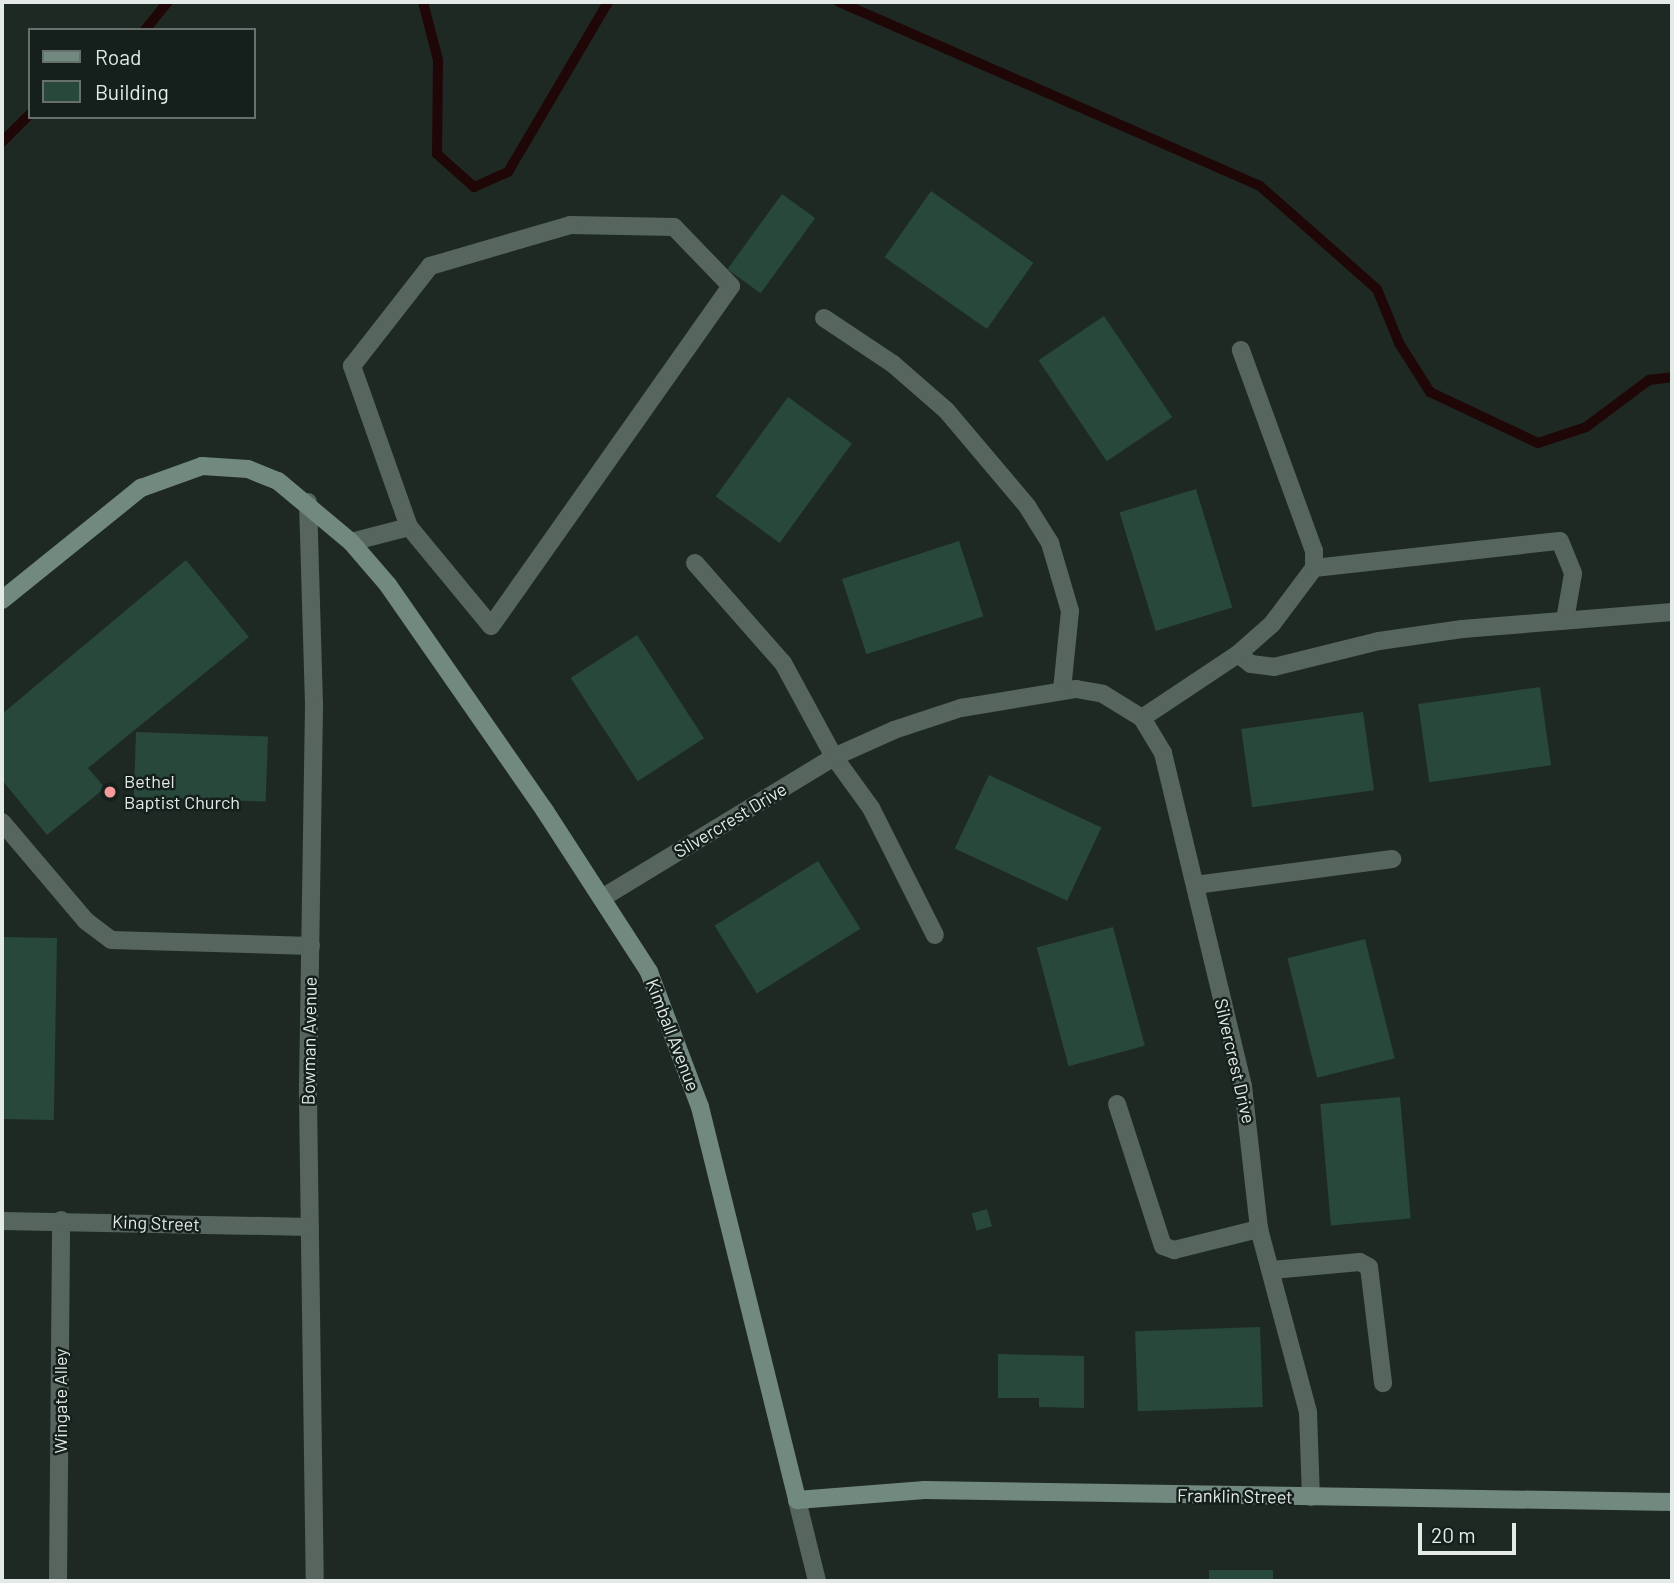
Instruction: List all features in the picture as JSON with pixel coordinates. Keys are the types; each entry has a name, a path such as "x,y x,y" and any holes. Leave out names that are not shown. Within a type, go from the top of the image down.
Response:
{"street":[{"path":"569,225 674,227 731,286 491,626 410,527 352,366 430,266 569,225"},
{"path":"824,318 893,364 946,410 1027,506 1050,543 1070,611 1062,690"},
{"path":"1142,718 1238,654 1272,624 1314,568 1314,551 1241,350"},
{"name":"Kimball Avenue","path":"2,600 73,539 141,488 171,473 202,466 248,469 308,502 351,542 388,585 602,898 649,972 696,1094 817,1581"},
{"name":"Bowman Avenue","path":"308,502 314,706 310,1227 315,1581"},
{"path":"351,542 410,527"},
{"path":"1314,568 1560,541 1573,574 1565,620"},
{"path":"695,563 783,663 834,757 871,808 935,935"},
{"path":"1238,654 1251,664 1274,667 1379,641 1565,620 1672,612"},
{"name":"Silvercrest Drive","path":"602,898 834,757 961,708 1062,690 1103,694 1142,718 1163,752 1243,1086 1259,1229 1308,1412 1311,1497"},
{"path":"2,822 86,921 111,940 311,946"},
{"path":"1195,885 1392,859"},
{"path":"1117,1104 1163,1246 1174,1250 1259,1229"},
{"name":"King Street","path":"2,1221 61,1220 310,1227"},
{"name":"Wingate Alley","path":"58,1581 61,1220"},
{"path":"1272,1270 1360,1262 1368,1267 1383,1383"},
{"name":"Franklin Street","path":"797,1500 925,1490 1672,1502"}],"building":[{"path":"931,191 1033,263 987,329 885,257"},
{"path":"782,194 815,218 761,293 727,269"},
{"path":"1104,316 1172,417 1107,461 1039,360"},
{"path":"788,397 852,443 780,543 716,497"},
{"path":"1196,489 1232,608 1156,631 1119,512"},
{"path":"959,541 983,616 866,654 842,579"},
{"path":"186,560 249,637 88,768 105,788 47,835 2,780 2,714"},
{"path":"637,635 704,738 638,781 571,678"},
{"path":"1540,687 1551,765 1429,782 1418,704"},
{"path":"1363,712 1374,790 1252,807 1241,729"},
{"path":"136,732 268,737 266,802 134,797"},
{"path":"989,775 1101,827 1067,901 955,848"},
{"path":"818,861 860,929 757,993 715,926"},
{"path":"1113,927 1145,1046 1069,1066 1037,947"},
{"path":"2,937 57,938 54,1120 2,1119"},
{"path":"1365,939 1395,1058 1317,1078 1287,958"},
{"path":"1400,1097 1411,1219 1331,1226 1320,1104"},
{"path":"987,1209 992,1226 977,1231 972,1213"},
{"path":"1260,1327 1263,1407 1138,1411 1135,1331"},
{"path":"998,1354 1084,1356 1084,1408 1039,1407 1039,1398 998,1398"},
{"path":"1209,1570 1273,1570 1273,1581 1209,1581"}],"waterway":[{"path":"147,28 168,2"},
{"path":"423,2 438,60 437,154 474,187 508,172 608,2"},
{"path":"839,2 1260,186 1377,289 1399,343 1430,392 1538,443 1586,427 1649,380 1672,377"},
{"path":"2,142 28,116"}],"place":[{"name":"Bethel Baptist Church","path":"110,792"}]}
